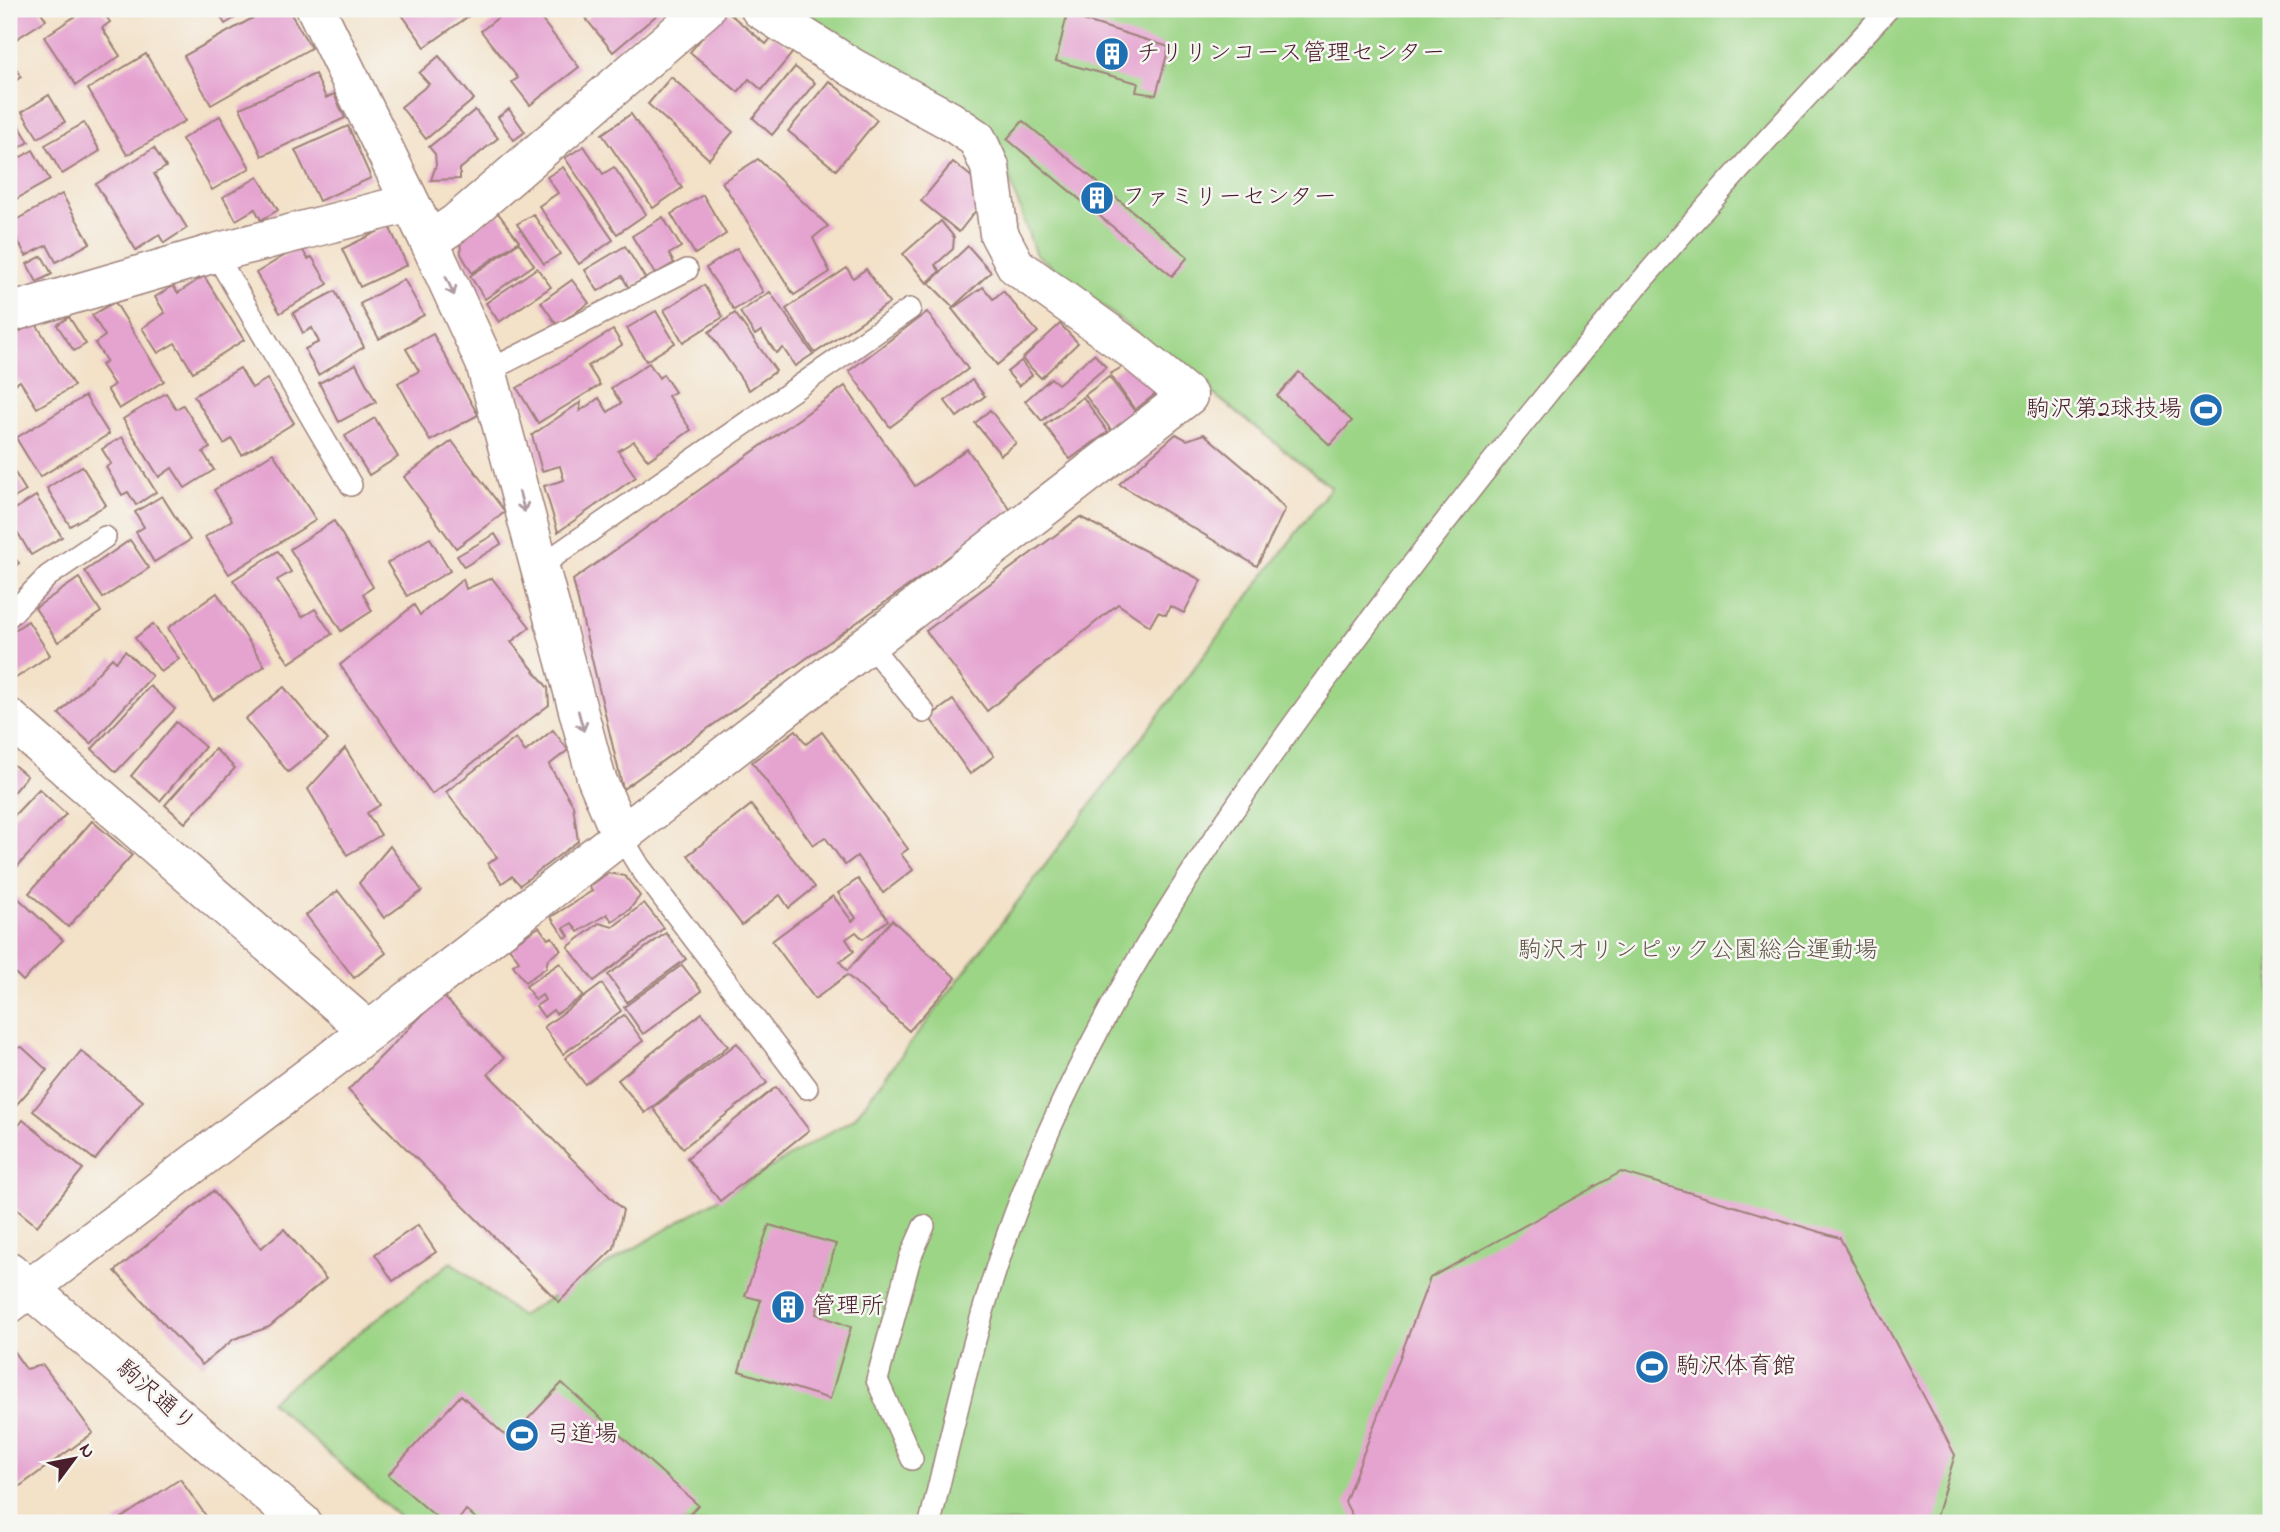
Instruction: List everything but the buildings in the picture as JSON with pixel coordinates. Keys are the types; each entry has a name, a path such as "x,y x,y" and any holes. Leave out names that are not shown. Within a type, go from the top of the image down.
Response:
{"street":[{"path":"316,9 429,241 488,371 596,777 621,836"},
{"path":"429,241 456,223 705,9"},
{"path":"16,1288 369,1031 1188,396 1130,349 1016,266 999,234 990,167 976,139 949,120 853,68 760,9"},
{"path":"9,313 215,253 410,203"},
{"path":"9,718 369,1031"},
{"name":"駒沢通り","path":"16,1288 302,1523"}],"lane":[{"path":"930,1523 966,1368 1021,1198 1105,1017 1180,891 1264,764 1414,559 1713,198 1888,9"},
{"path":"215,253 351,485"},
{"path":"488,371 687,270"},
{"path":"539,567 910,309"},
{"path":"9,616 48,576 105,537"},
{"path":"869,643 924,712"},
{"path":"621,836 639,866 807,1088"},
{"path":"912,1459 877,1380 910,1258 923,1226"}],"green space":[{"name":"駒沢オリンピック公園総合運動場","path":"794,9 2271,9 2271,1523 406,1523 270,1401 451,1262 520,1316 854,1118 1331,487 1035,253 995,136"}],"place":[{"name":"チリリンコース管理センター","path":"1112,54"},
{"name":"ファミリーセンター","path":"1097,198"},
{"name":"駒沢第2球技場","path":"2206,410"},
{"name":"管理所","path":"788,1307"},
{"name":"駒沢体育館","path":"1652,1367"},
{"name":"弓道場","path":"522,1435"}]}
